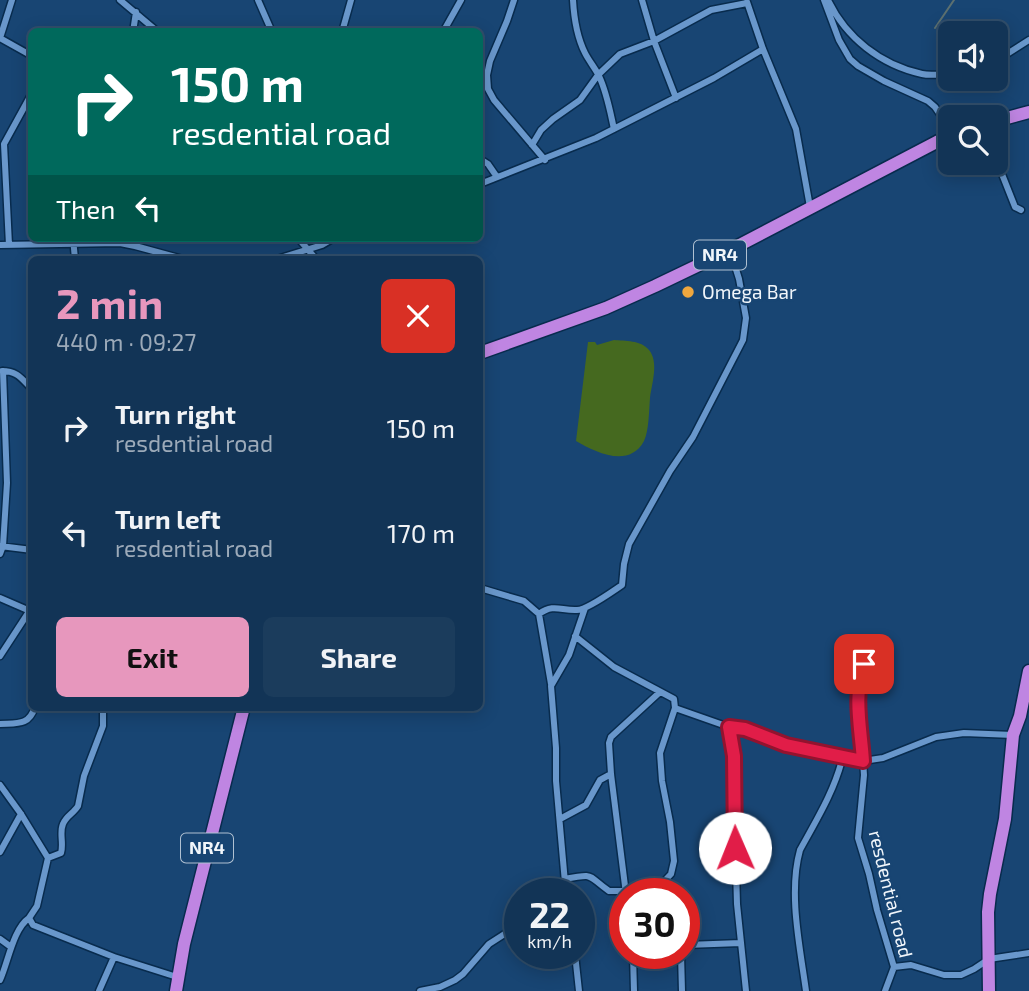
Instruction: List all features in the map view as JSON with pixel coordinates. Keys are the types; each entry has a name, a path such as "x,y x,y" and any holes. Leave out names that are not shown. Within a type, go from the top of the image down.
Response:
{"highway":[{"path":"1008,118 1029,112"},
{"name":"NR4","path":"483,352 606,307 681,274 938,141"},
{"path":"989,991 988,912 1005,819 1013,735 1020,716 1029,671"},
{"name":"NR4","path":"176,991 206,852 243,711"}],"street":[{"path":"12,0 0,38 28,54"},
{"path":"120,0 154,28"},
{"path":"258,0 270,28"},
{"path":"343,28 351,0"},
{"path":"514,0 508,21 490,61 486,82 494,100 545,160"},
{"path":"573,0 574,15 585,54 606,95 614,129"},
{"path":"642,0 654,41 676,98"},
{"path":"826,0 853,36 880,58 923,74 938,74"},
{"path":"826,0 839,40 850,59 884,81 928,102 938,111"},
{"path":"445,28 458,1"},
{"path":"532,145 541,130 580,100 598,75 620,54 654,41 702,13 747,1 763,50 796,129 810,207"},
{"path":"134,28 136,12"},
{"path":"1008,53 1029,40"},
{"path":"483,183 596,138 763,50"},
{"path":"9,245 5,144 28,101"},
{"path":"483,161 497,177"},
{"path":"1002,175 1015,207 1021,210"},
{"path":"0,245 57,242"},
{"path":"96,242 134,242 167,256"},
{"path":"301,242 313,256"},
{"path":"287,256 307,250 319,242"},
{"path":"539,614 545,609 559,607 578,611 622,585 629,544 670,471 693,437 743,340 746,318 730,250"},
{"path":"0,554 6,483 1,371 12,371 28,385"},
{"path":"1,546 28,549"},
{"path":"483,589 524,601 539,614 551,686 564,878"},
{"path":"0,598 28,608"},
{"path":"551,686 569,655 585,608"},
{"path":"0,656 28,614"},
{"path":"575,636 614,667 674,699 675,708 660,753 674,861 668,878"},
{"name":"resdential road","path":"869,650 859,678 857,696 864,775 858,838 894,967 885,991"},
{"path":"624,878 609,743 611,737 660,692"},
{"path":"675,708 729,727 745,729 786,745 863,761 883,758 936,737 964,733 1013,735"},
{"path":"0,724 24,722 32,711"},
{"path":"48,858 61,853 64,821 78,806 84,776 103,726 103,711"},
{"path":"729,727 734,756 736,890 746,991"},
{"path":"806,991 795,894 798,857 833,788 843,756"},
{"path":"559,818 586,805 600,780 611,774"},
{"path":"0,785 48,858 37,906 25,921 11,947 0,980"},
{"path":"0,852 21,814"},
{"path":"570,878 587,875 593,878"},
{"path":"595,879 609,890"},
{"path":"29,918 33,925 114,957 177,977"},
{"path":"420,991 440,988 455,981 489,944 504,934"},
{"path":"0,939 11,947"},
{"path":"700,944 741,943"},
{"path":"894,967 911,965 944,975 961,975 974,970 989,959 1029,953"},
{"path":"100,991 114,957"},
{"path":"577,969 579,991"},
{"path":"633,969 634,991"},
{"path":"681,969 682,991"}],"green space":[{"path":"614,340 642,344 654,360 646,437 638,449 621,456 593,450 576,441 588,342 595,342 597,345"}],"waterway":[{"path":"935,28 954,0"}],"place":[{"name":"Omega Bar","path":"688,292"}],"route":[{"path":"735,848 734,756 729,727 745,729 786,745 863,761 857,696 864,664"}]}
